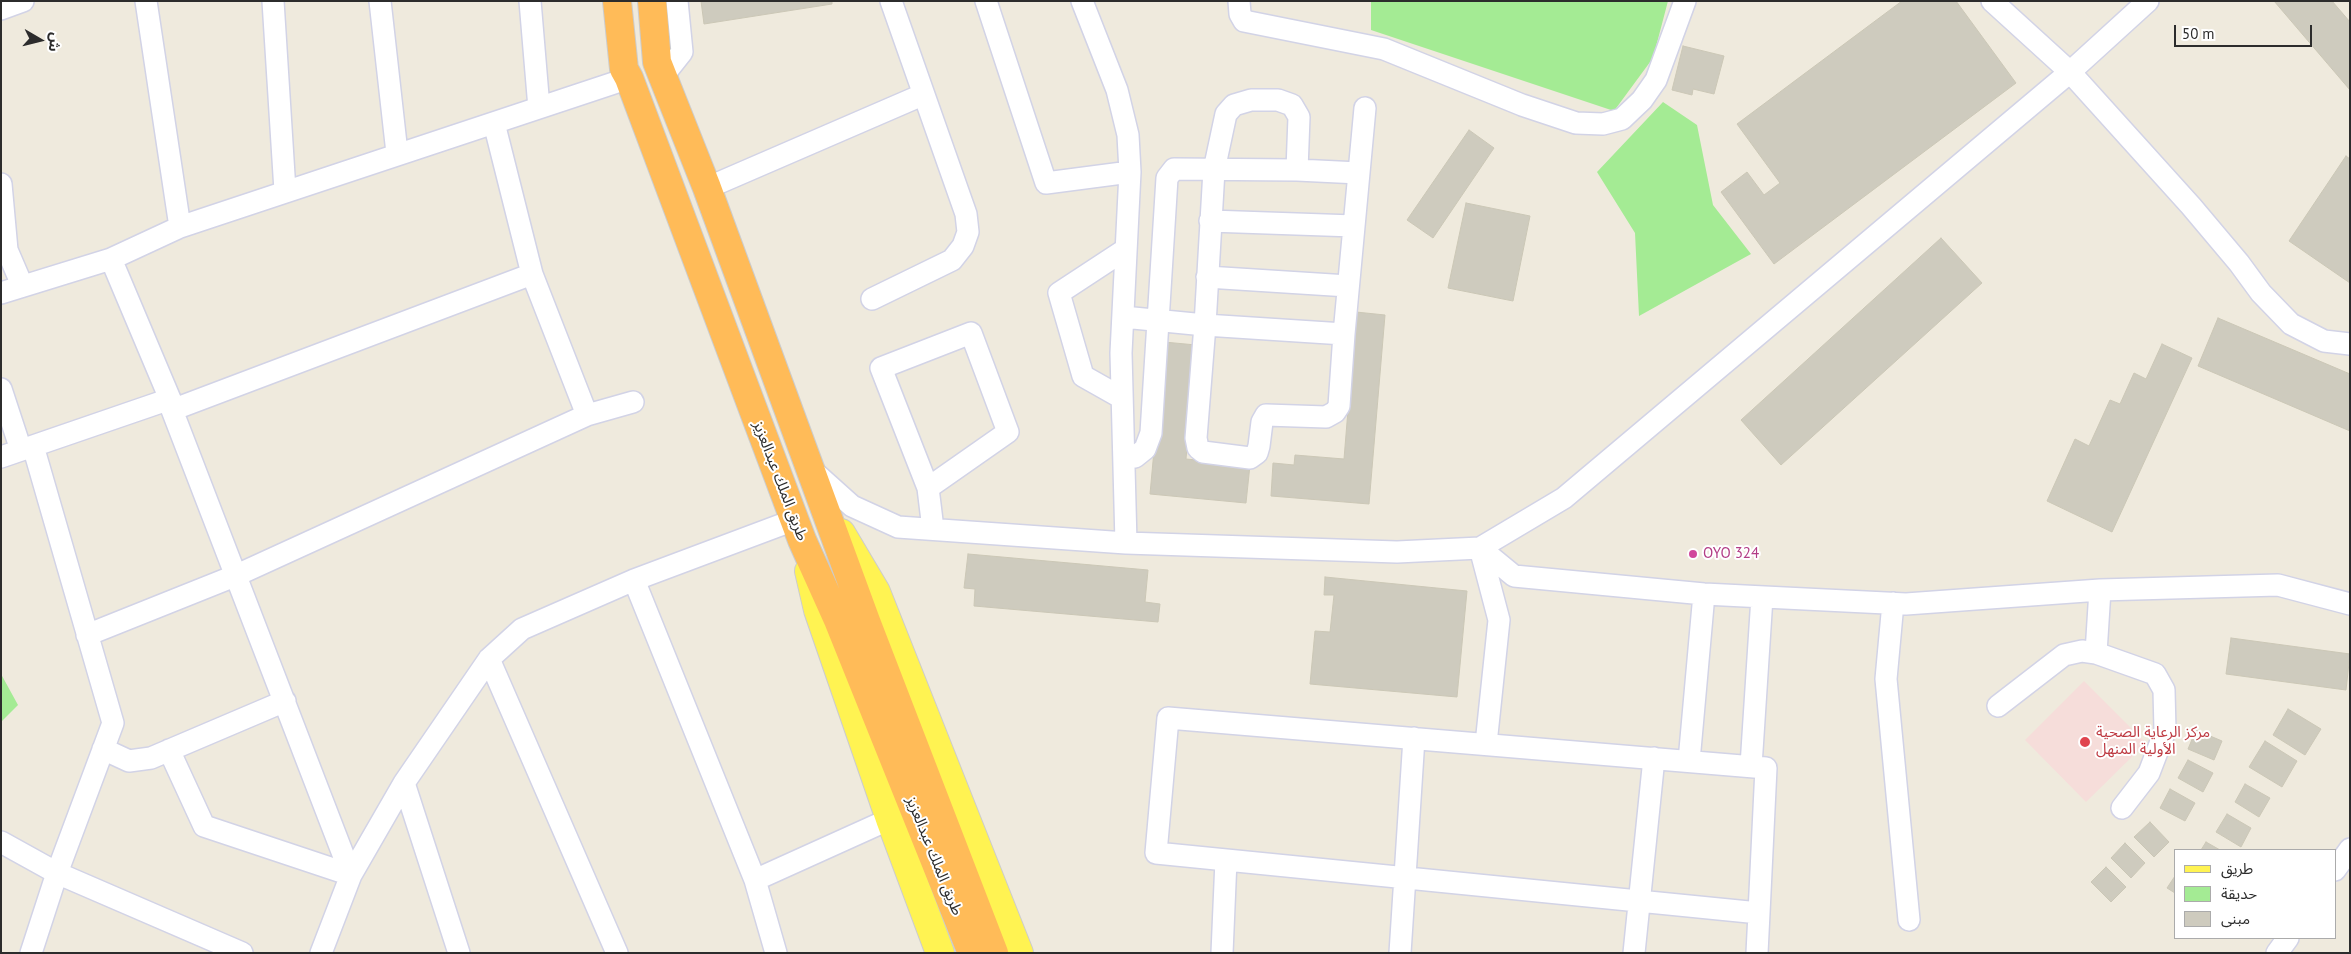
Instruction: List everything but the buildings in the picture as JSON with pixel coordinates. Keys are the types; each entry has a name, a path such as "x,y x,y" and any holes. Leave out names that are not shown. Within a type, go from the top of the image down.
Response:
{"highway":[{"name":"طريق الملك عبدالعزيز","path":"617,1 624,70 629,78 798,530 842,629 972,953"},
{"name":"طريق الملك عبدالعزيز","path":"652,1 657,62 707,188 827,509 866,621 994,953"}],"main road":[{"path":"827,509 876,592 1019,953"},
{"path":"798,530 818,610 890,819 940,953"}],"street":[{"path":"1,9 23,1"},
{"path":"146,1 180,227"},
{"path":"273,1 285,191"},
{"path":"380,1 397,153"},
{"path":"530,1 540,108"},
{"path":"663,76 682,52 677,1"},
{"path":"872,299 952,260 963,246 968,232 966,214 922,95 891,1"},
{"path":"986,1 1046,183 1130,172"},
{"path":"1082,1 1117,90 1128,135 1130,172 1122,317 1126,543"},
{"path":"1239,1 1240,14 1244,21 1384,49 1522,105 1576,123 1603,124 1622,119 1642,100 1656,80 1684,1"},
{"path":"1992,1 2070,72 2240,263 2261,293 2291,324 2324,341 2350,344"},
{"path":"812,471 852,506 898,527 1126,543 1396,552 1480,548 1564,498 2070,72 2148,1"},
{"path":"1,293 111,259 180,227 285,191 629,78"},
{"path":"707,188 922,95"},
{"path":"1297,170 1299,117 1292,105 1278,100 1251,100 1234,105 1226,114 1214,170 1196,438 1198,448 1203,452 1250,458 1257,453 1262,422 1266,415 1326,417 1335,412 1339,406 1365,108"},
{"path":"494,123 532,274 587,415"},
{"path":"1124,458 1135,456 1145,449 1150,433 1167,178 1174,169 1297,170 1359,173"},
{"path":"1,184 4,251 22,285"},
{"path":"1210,221 1354,226"},
{"path":"1122,398 1083,376 1059,293 1126,249"},
{"path":"111,259 171,404 351,875"},
{"path":"18,451 171,404 532,274"},
{"path":"1208,277 1348,286"},
{"path":"1122,317 1205,325 1344,334"},
{"path":"928,488 1008,432 971,333 881,368 928,488 933,529"},
{"path":"1,389 18,451 87,635 113,723 57,873 31,953"},
{"path":"87,635 237,575 587,415 633,402"},
{"path":"321,953 351,875 404,783 489,659 522,629 634,580 798,530"},
{"path":"1480,548 1514,576 1704,594 1893,603 2100,590 2278,585 2350,604"},
{"path":"1480,548 1499,620 1486,744"},
{"path":"634,580 755,880 776,953"},
{"path":"2096,653 2100,590"},
{"path":"1689,761 1704,594"},
{"path":"1750,766 1762,597"},
{"path":"1893,603 1886,679 1909,920"},
{"path":"1998,706 2064,655 2082,651 2096,653 2155,674 2164,690 2165,731 2149,774 2122,808"},
{"path":"489,659 617,953"},
{"path":"102,749 129,761 151,758 285,701"},
{"path":"1757,953 1759,913 1766,768 1168,718 1156,853 1759,913"},
{"path":"1400,953 1414,738"},
{"path":"169,750 204,826 351,875"},
{"path":"1634,953 1654,758"},
{"path":"404,783 459,953"},
{"path":"755,880 890,819"},
{"path":"1,842 57,873 242,953"},
{"path":"2336,869 2350,849"},
{"path":"1222,953 1226,860"},
{"path":"2277,953 2287,939"}],"shaded area":[{"name":"مركز الرعاية الصحية الأولية المنهل","path":"2084,681 2146,743 2086,802 2025,740"}],"green space":[{"path":"1371,1 1668,1 1653,58 1614,111 1371,30"},
{"path":"1663,102 1697,125 1713,205 1751,254 1639,316 1635,233 1597,172"},
{"path":"1,674 18,705 1,722"}],"place":[{"name":"OYO 324","path":"1693,554"},
{"name":"مركز الرعاية الصحية الأولية المنهل","path":"2085,742"}]}
